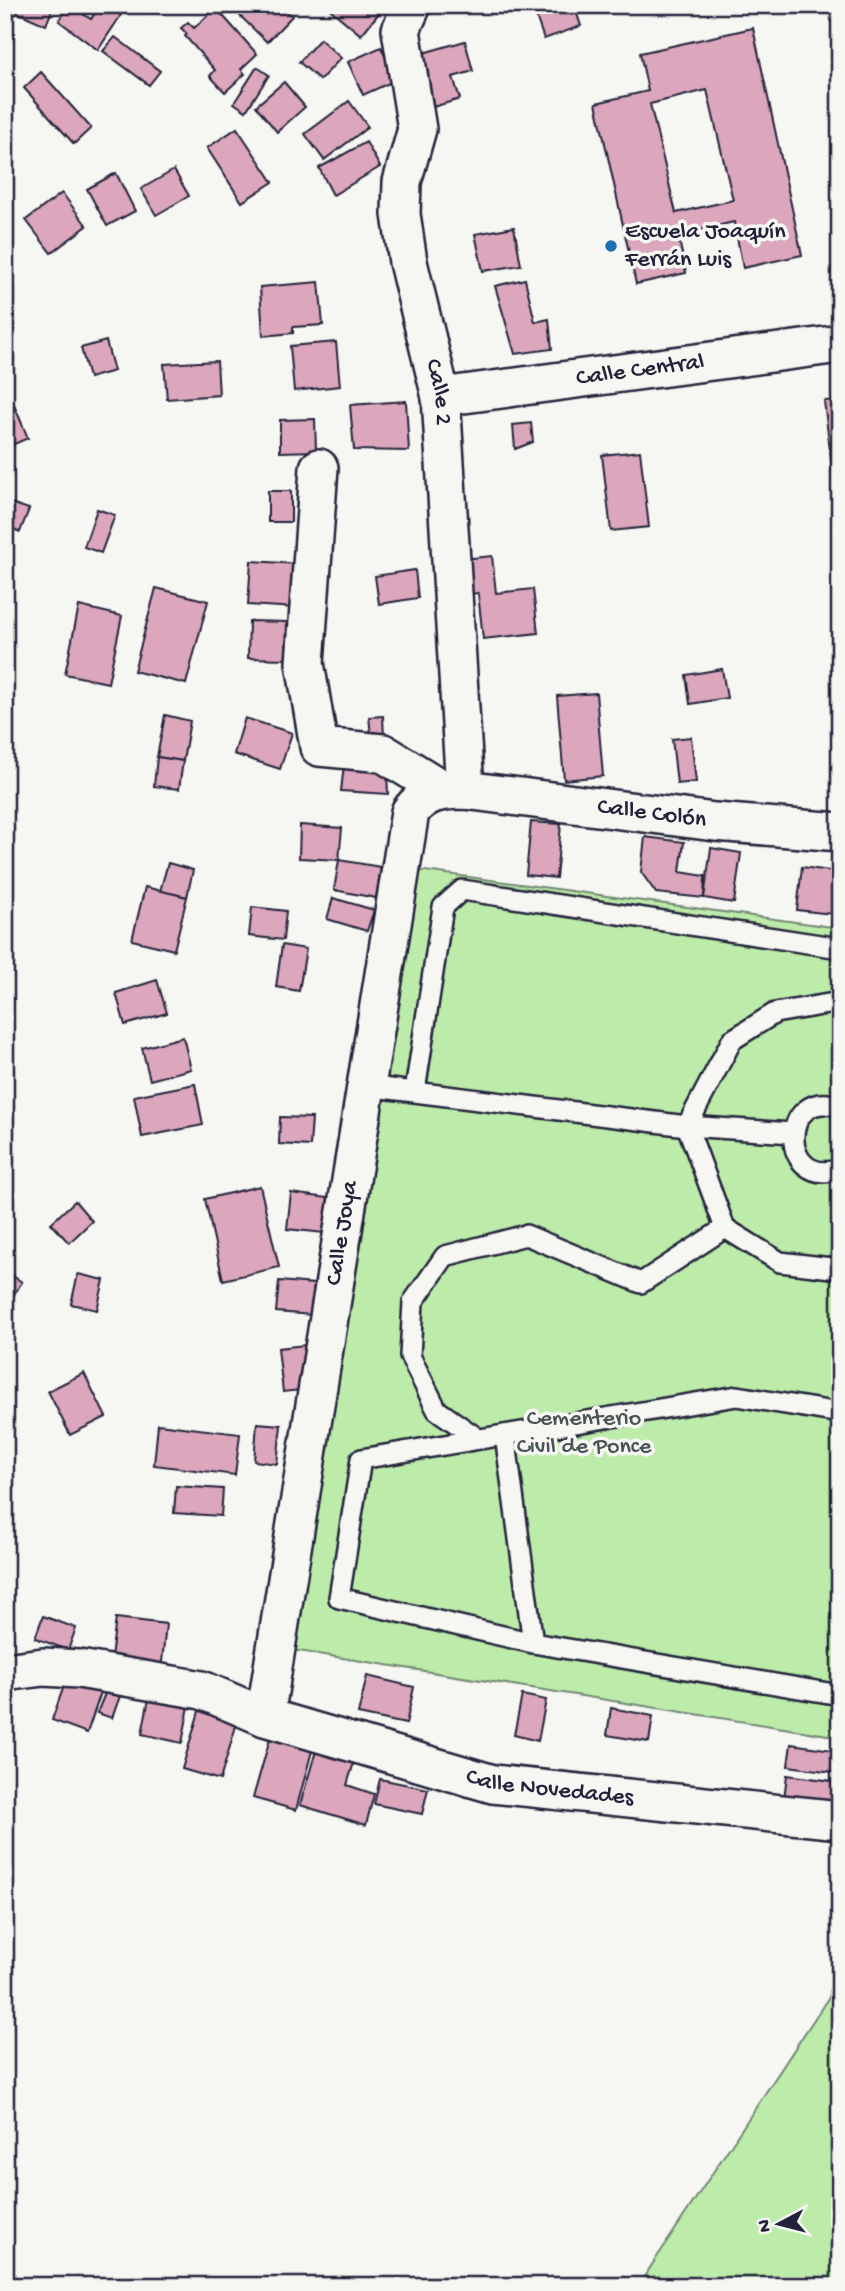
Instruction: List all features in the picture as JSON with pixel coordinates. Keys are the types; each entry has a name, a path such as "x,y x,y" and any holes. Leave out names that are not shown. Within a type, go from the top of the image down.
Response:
{"street":[{"name":"Calle 2","path":"412,5 401,30 417,130 402,182 401,214 408,262 441,397 454,790"},
{"name":"Calle Central","path":"441,397 840,344"},
{"path":"319,468 305,663 319,747 383,753 454,790"},
{"name":"Calle Colón","path":"454,790 715,822 840,832"},
{"name":"Calle Joya","path":"265,1717 410,812 425,796 454,790"},
{"name":"Calle Novedades","path":"5,1672 43,1667 79,1669 202,1690 265,1717 493,1784 840,1820"}],"lane":[{"path":"415,1091 443,907 462,890 840,948"},
{"path":"840,1002 775,1013 732,1040 687,1126 726,1228 780,1262 840,1269"},
{"path":"366,1086 687,1126 793,1133"},
{"path":"840,1107 824,1104 814,1106 804,1112 796,1122 793,1133 796,1154 812,1169 822,1172 840,1169"},
{"path":"477,1438 437,1410 410,1356 413,1302 446,1256 526,1236 641,1283 726,1228"},
{"path":"840,1413 737,1396 361,1459 340,1598 533,1643 840,1695"},
{"path":"505,1435 533,1643"}],"green space":[{"name":"Cementerio Civil de Ponce","path":"410,869 840,928 840,1737 292,1650"},
{"path":"840,1980 840,2286 638,2286"}],"building":[{"path":"5,5 54,5 46,25"},
{"path":"69,5 91,19 100,5 106,5 121,15 98,50 59,21"},
{"path":"229,5 280,5 292,16 267,42"},
{"path":"325,5 382,5 384,7 361,35"},
{"path":"532,5 574,5 581,26 544,39"},
{"path":"216,8 257,54 241,69 245,74 225,92 210,76 215,70 181,28 188,22 194,28"},
{"path":"753,28 802,255 743,268 734,222 678,235 686,273 636,284 596,103 648,91 640,53","holes":["707,90 733,200 676,213 650,104"]},
{"path":"115,37 160,71 149,85 103,51"},
{"path":"320,39 341,58 320,80 299,62"},
{"path":"465,41 473,71 453,77 460,99 423,110 409,57"},
{"path":"381,47 396,80 363,95 348,62"},
{"path":"257,67 269,75 246,111 234,103"},
{"path":"41,72 91,128 74,144 24,88"},
{"path":"284,82 305,107 277,132 256,106"},
{"path":"349,101 368,127 324,160 305,134"},
{"path":"237,128 273,182 242,202 207,148"},
{"path":"366,142 380,167 333,195 319,168"},
{"path":"174,170 189,196 156,215 141,189"},
{"path":"116,173 135,211 107,226 87,189"},
{"path":"62,193 87,226 51,253 26,220"},
{"path":"514,227 521,265 483,271 475,234"},
{"path":"525,279 535,322 549,319 552,349 515,354 495,286"},
{"path":"319,282 323,325 293,327 293,333 263,336 260,287"},
{"path":"106,341 114,371 89,378 81,348"},
{"path":"336,342 340,386 294,391 290,346"},
{"path":"217,361 219,395 167,399 164,364"},
{"path":"840,400 840,492 835,492 824,401"},
{"path":"406,401 409,451 354,450 350,405"},
{"path":"14,405 28,438 5,448 5,409"},
{"path":"315,419 316,451 280,452 280,420"},
{"path":"531,423 533,442 515,449 513,425"},
{"path":"640,451 649,527 611,531 602,455"},
{"path":"268,491 291,491 291,522 268,522"},
{"path":"5,501 29,509 20,532 5,526"},
{"path":"97,509 115,515 101,553 84,547"},
{"path":"492,556 496,593 533,589 538,633 483,639 478,593 457,595 453,560"},
{"path":"251,561 299,564 296,608 248,605"},
{"path":"415,570 418,598 379,604 375,576"},
{"path":"156,588 208,601 186,684 134,671"},
{"path":"79,606 122,616 108,683 65,674"},
{"path":"249,621 287,622 286,659 248,658"},
{"path":"722,669 727,698 690,704 686,675"},
{"path":"596,693 603,776 564,780 557,696"},
{"path":"165,715 190,721 183,761 157,757"},
{"path":"383,716 384,737 371,735 369,717"},
{"path":"245,718 292,733 280,769 234,754"},
{"path":"691,737 696,782 677,784 672,739"},
{"path":"157,757 183,761 179,789 154,786"},
{"path":"344,765 387,773 388,794 341,791"},
{"path":"531,822 561,824 556,878 526,875"},
{"path":"300,825 342,828 339,860 299,858"},
{"path":"645,837 684,842 680,872 705,876 704,898 656,893 641,872"},
{"path":"711,848 741,853 734,903 704,898"},
{"path":"339,860 381,867 376,898 334,890"},
{"path":"168,863 193,870 187,897 160,891"},
{"path":"802,867 837,872 832,914 797,910"},
{"path":"145,887 187,897 174,950 132,940"},
{"path":"333,898 374,910 367,931 327,919"},
{"path":"252,907 286,911 283,940 249,936"},
{"path":"282,945 306,949 299,991 276,987"},
{"path":"157,980 167,1013 125,1025 116,993"},
{"path":"183,1037 191,1069 150,1080 142,1048"},
{"path":"195,1084 203,1125 142,1137 134,1096"},
{"path":"280,1117 312,1118 310,1146 279,1144"},
{"path":"260,1186 279,1267 223,1280 205,1199"},
{"path":"291,1193 328,1198 324,1233 287,1229"},
{"path":"75,1201 92,1221 69,1243 51,1223"},
{"path":"5,1271 22,1282 5,1308"},
{"path":"78,1274 104,1280 97,1310 71,1304"},
{"path":"279,1281 314,1284 312,1315 276,1312"},
{"path":"305,1345 309,1389 283,1392 278,1348"},
{"path":"84,1373 106,1417 70,1435 48,1391"},
{"path":"257,1423 281,1425 277,1464 254,1461"},
{"path":"158,1424 240,1434 235,1475 154,1465"},
{"path":"176,1486 223,1489 221,1516 174,1513"},
{"path":"43,1616 76,1628 68,1650 35,1638"},
{"path":"116,1618 166,1624 161,1672 110,1666"},
{"path":"367,1676 414,1687 406,1724 358,1714"},
{"path":"66,1680 101,1692 87,1733 52,1720"},
{"path":"106,1691 120,1696 112,1718 97,1713"},
{"path":"150,1693 190,1701 182,1743 142,1734"},
{"path":"522,1695 546,1700 538,1741 514,1735"},
{"path":"200,1708 238,1719 220,1780 182,1769"},
{"path":"611,1708 653,1716 649,1742 607,1735"},
{"path":"271,1735 313,1747 296,1810 253,1798"},
{"path":"318,1744 356,1756 347,1785 374,1794 366,1825 300,1805"},
{"path":"791,1744 840,1751 840,1773 788,1766"},
{"path":"787,1775 840,1782 840,1814 783,1807"},
{"path":"380,1779 428,1789 422,1814 374,1804"}],"place":[{"name":"Escuela Joaquín Ferrán Luis","path":"611,246"}]}
